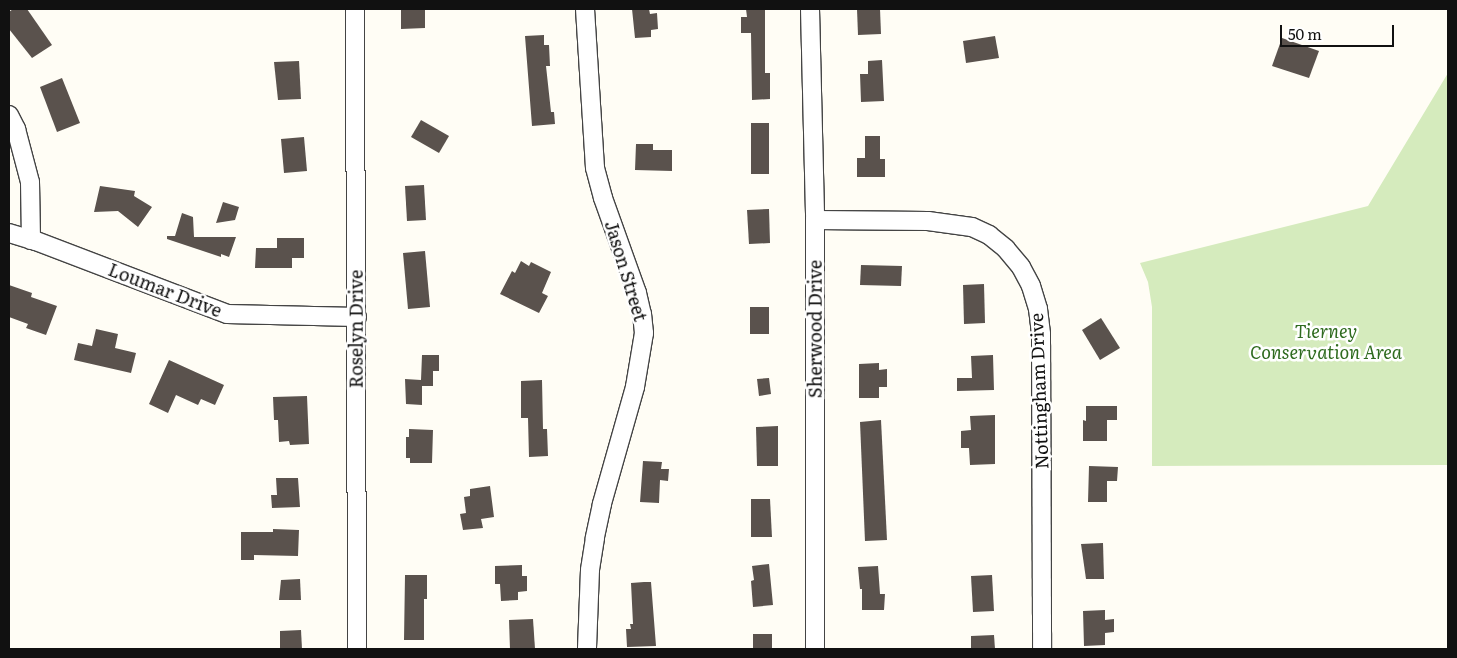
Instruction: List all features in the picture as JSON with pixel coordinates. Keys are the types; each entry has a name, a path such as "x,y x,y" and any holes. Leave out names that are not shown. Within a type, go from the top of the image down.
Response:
{"street":[{"name":"Roselyn Drive","path":"355,9 357,649"},
{"name":"Jason Street","path":"585,9 596,176 636,293 642,314 644,332 635,387 594,538 590,570 587,649"},
{"name":"Sherwood Drive","path":"810,9 815,220 815,649"},
{"path":"9,115 16,129 30,182 31,240"},
{"name":"Nottingham Drive","path":"815,220 928,221 972,227 989,235 1006,249 1021,267 1031,286 1038,309 1041,334 1042,649"},
{"name":"Loumar Drive","path":"9,233 227,314 356,316"}],"green space":[{"name":"Tierney Conservation Area","path":"1448,73 1448,465 1152,466 1152,307 1148,282 1140,263 1368,206"}],"building":[{"path":"13,9 27,9 52,45 32,58 9,29 9,12"},
{"path":"401,9 425,9 425,28 401,29"},
{"path":"632,9 649,9 650,14 657,13 658,29 651,30 651,37 635,38"},
{"path":"746,9 765,9 765,73 770,73 770,99 752,100 751,33 741,33 741,17 747,17"},
{"path":"857,9 880,9 881,34 858,35"},
{"path":"544,35 544,45 549,45 550,66 546,66 551,112 554,112 555,124 532,126 525,36"},
{"path":"995,36 999,58 966,63 963,41"},
{"path":"1282,38 1319,51 1309,78 1272,66"},
{"path":"882,60 884,101 861,102 860,74 868,74 868,61"},
{"path":"299,61 301,99 278,100 274,62"},
{"path":"62,78 80,123 57,132 40,87"},
{"path":"421,120 449,136 439,153 411,137"},
{"path":"751,123 769,123 769,174 751,174"},
{"path":"865,136 880,136 880,159 885,159 885,177 857,177 857,158 865,158"},
{"path":"304,137 307,171 284,173 281,139"},
{"path":"636,144 653,144 653,150 672,150 672,171 635,170"},
{"path":"424,185 426,220 407,221 405,186"},
{"path":"100,186 135,191 134,196 152,207 138,227 118,211 94,212"},
{"path":"223,202 239,207 235,220 216,223"},
{"path":"769,209 770,243 749,244 747,210"},
{"path":"182,213 193,217 194,237 236,237 229,257 221,254 221,257 167,239 167,236 175,236"},
{"path":"277,238 304,238 304,258 292,258 292,268 255,268 256,248 277,248"},
{"path":"425,251 430,307 408,309 403,253"},
{"path":"521,261 529,266 531,262 551,272 542,293 548,296 539,313 500,294 512,271 515,273"},
{"path":"861,265 902,266 901,286 860,285"},
{"path":"984,284 985,323 964,324 963,285"},
{"path":"9,285 32,293 31,297 57,306 46,335 26,328 28,324 9,317"},
{"path":"750,307 769,307 769,334 750,334"},
{"path":"1101,318 1120,348 1100,360 1082,330"},
{"path":"96,329 118,334 115,348 136,353 131,373 74,360 78,343 92,346"},
{"path":"422,355 439,355 439,371 433,371 433,386 422,386 422,405 406,404 405,379 421,380"},
{"path":"993,355 994,390 957,391 957,378 972,378 971,356"},
{"path":"169,360 224,385 215,405 201,399 198,405 176,395 168,413 149,404"},
{"path":"879,363 879,370 887,369 887,387 879,387 879,398 859,398 859,364"},
{"path":"769,378 771,394 759,396 757,379"},
{"path":"542,380 543,429 547,429 548,456 529,457 528,418 521,418 521,381"},
{"path":"307,396 309,444 290,445 289,441 279,442 278,420 274,420 273,397"},
{"path":"1086,406 1117,406 1117,420 1107,420 1107,441 1083,441 1083,420 1086,421"},
{"path":"995,415 995,464 970,465 969,448 961,448 961,431 971,430 970,416"},
{"path":"881,420 887,540 865,541 860,422"},
{"path":"778,426 778,466 757,466 756,427"},
{"path":"409,429 433,430 432,463 410,463 410,458 406,458 406,437 409,437"},
{"path":"643,461 662,462 661,469 669,469 668,481 660,480 659,503 640,502"},
{"path":"1089,466 1118,467 1117,481 1107,481 1107,502 1088,502"},
{"path":"276,478 298,478 300,507 272,508 271,495 277,495"},
{"path":"490,486 494,517 481,519 483,528 463,530 460,514 466,513 464,497 470,496 470,489"},
{"path":"751,499 770,499 772,537 751,537"},
{"path":"273,529 299,530 298,556 254,555 254,560 241,560 241,532 273,532"},
{"path":"1103,543 1104,579 1086,579 1081,544"},
{"path":"769,564 773,605 753,607 751,581 754,580 752,566"},
{"path":"522,565 522,576 527,576 527,591 518,592 518,600 501,601 500,584 495,584 495,566"},
{"path":"878,566 880,594 885,594 884,610 862,610 862,589 860,589 858,567"},
{"path":"405,575 427,575 427,599 424,599 424,640 404,640"},
{"path":"992,575 994,611 973,612 971,576"},
{"path":"300,579 301,600 279,600 281,580"},
{"path":"651,582 656,646 627,647 626,629 631,629 630,624 633,624 631,583"},
{"path":"1105,610 1105,620 1114,619 1114,632 1105,633 1105,645 1084,646 1083,611"},
{"path":"533,619 535,649 510,649 509,620"},
{"path":"301,630 302,649 280,649 280,631"},
{"path":"753,634 772,634 772,649 753,649"},
{"path":"994,635 995,649 971,649 971,636"}]}
